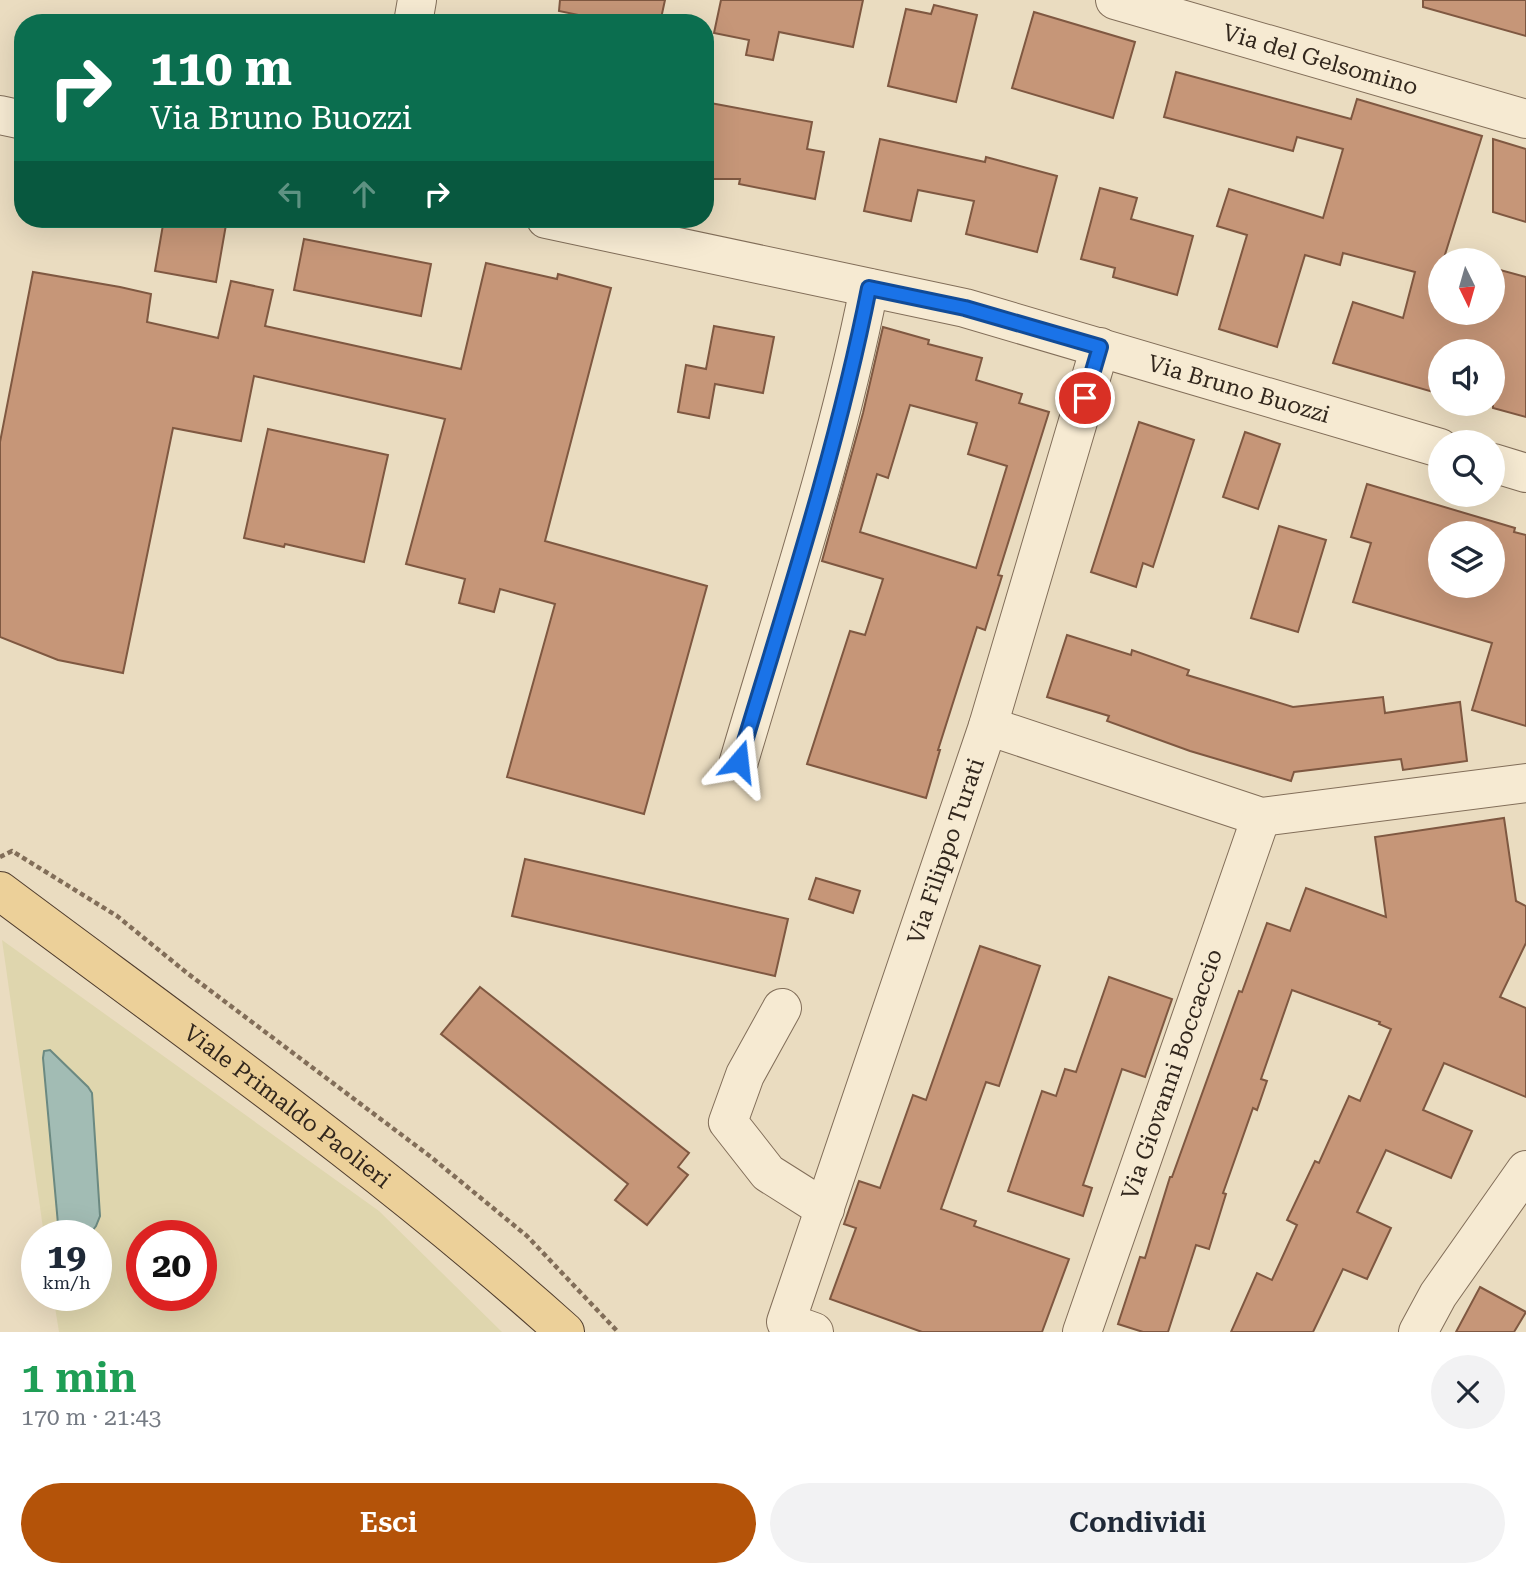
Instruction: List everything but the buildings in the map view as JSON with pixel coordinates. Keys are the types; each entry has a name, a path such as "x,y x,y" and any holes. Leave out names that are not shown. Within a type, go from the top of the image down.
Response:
{"main road":[{"name":"Viale Primaldo Paolieri","path":"0,891 402,1193 495,1269 565,1332"}],"street":[{"name":"Via del Gelsomino","path":"1115,0 1526,119"},
{"name":"Via Bruno Buozzi","path":"589,228 965,308 1428,444"},
{"path":"739,761 836,432 869,288"},
{"name":"Via Filippo Turati","path":"814,1332 786,1322 988,726 1100,347"},
{"path":"1505,467 1526,473"},
{"path":"988,726 1261,817 1526,783"},
{"name":"Via Giovanni Boccaccio","path":"1082,1332 1261,817"},
{"path":"782,1008 746,1076 728,1122 768,1173 825,1209"},
{"path":"1418,1332 1438,1295 1526,1170"}],"path":[{"path":"0,857 12,851 117,916 198,982 431,1157 527,1236 618,1332"}],"shaded area":[{"path":"2,940 379,1211 502,1332 59,1332 56,1311 112,1311 112,1220 42,1220"}],"water":[{"path":"50,1050 92,1093 98,1220 58,1220 44,1051"}],"route":[{"path":"739,761 836,432 869,288 965,308 1100,347 1085,398"}]}
